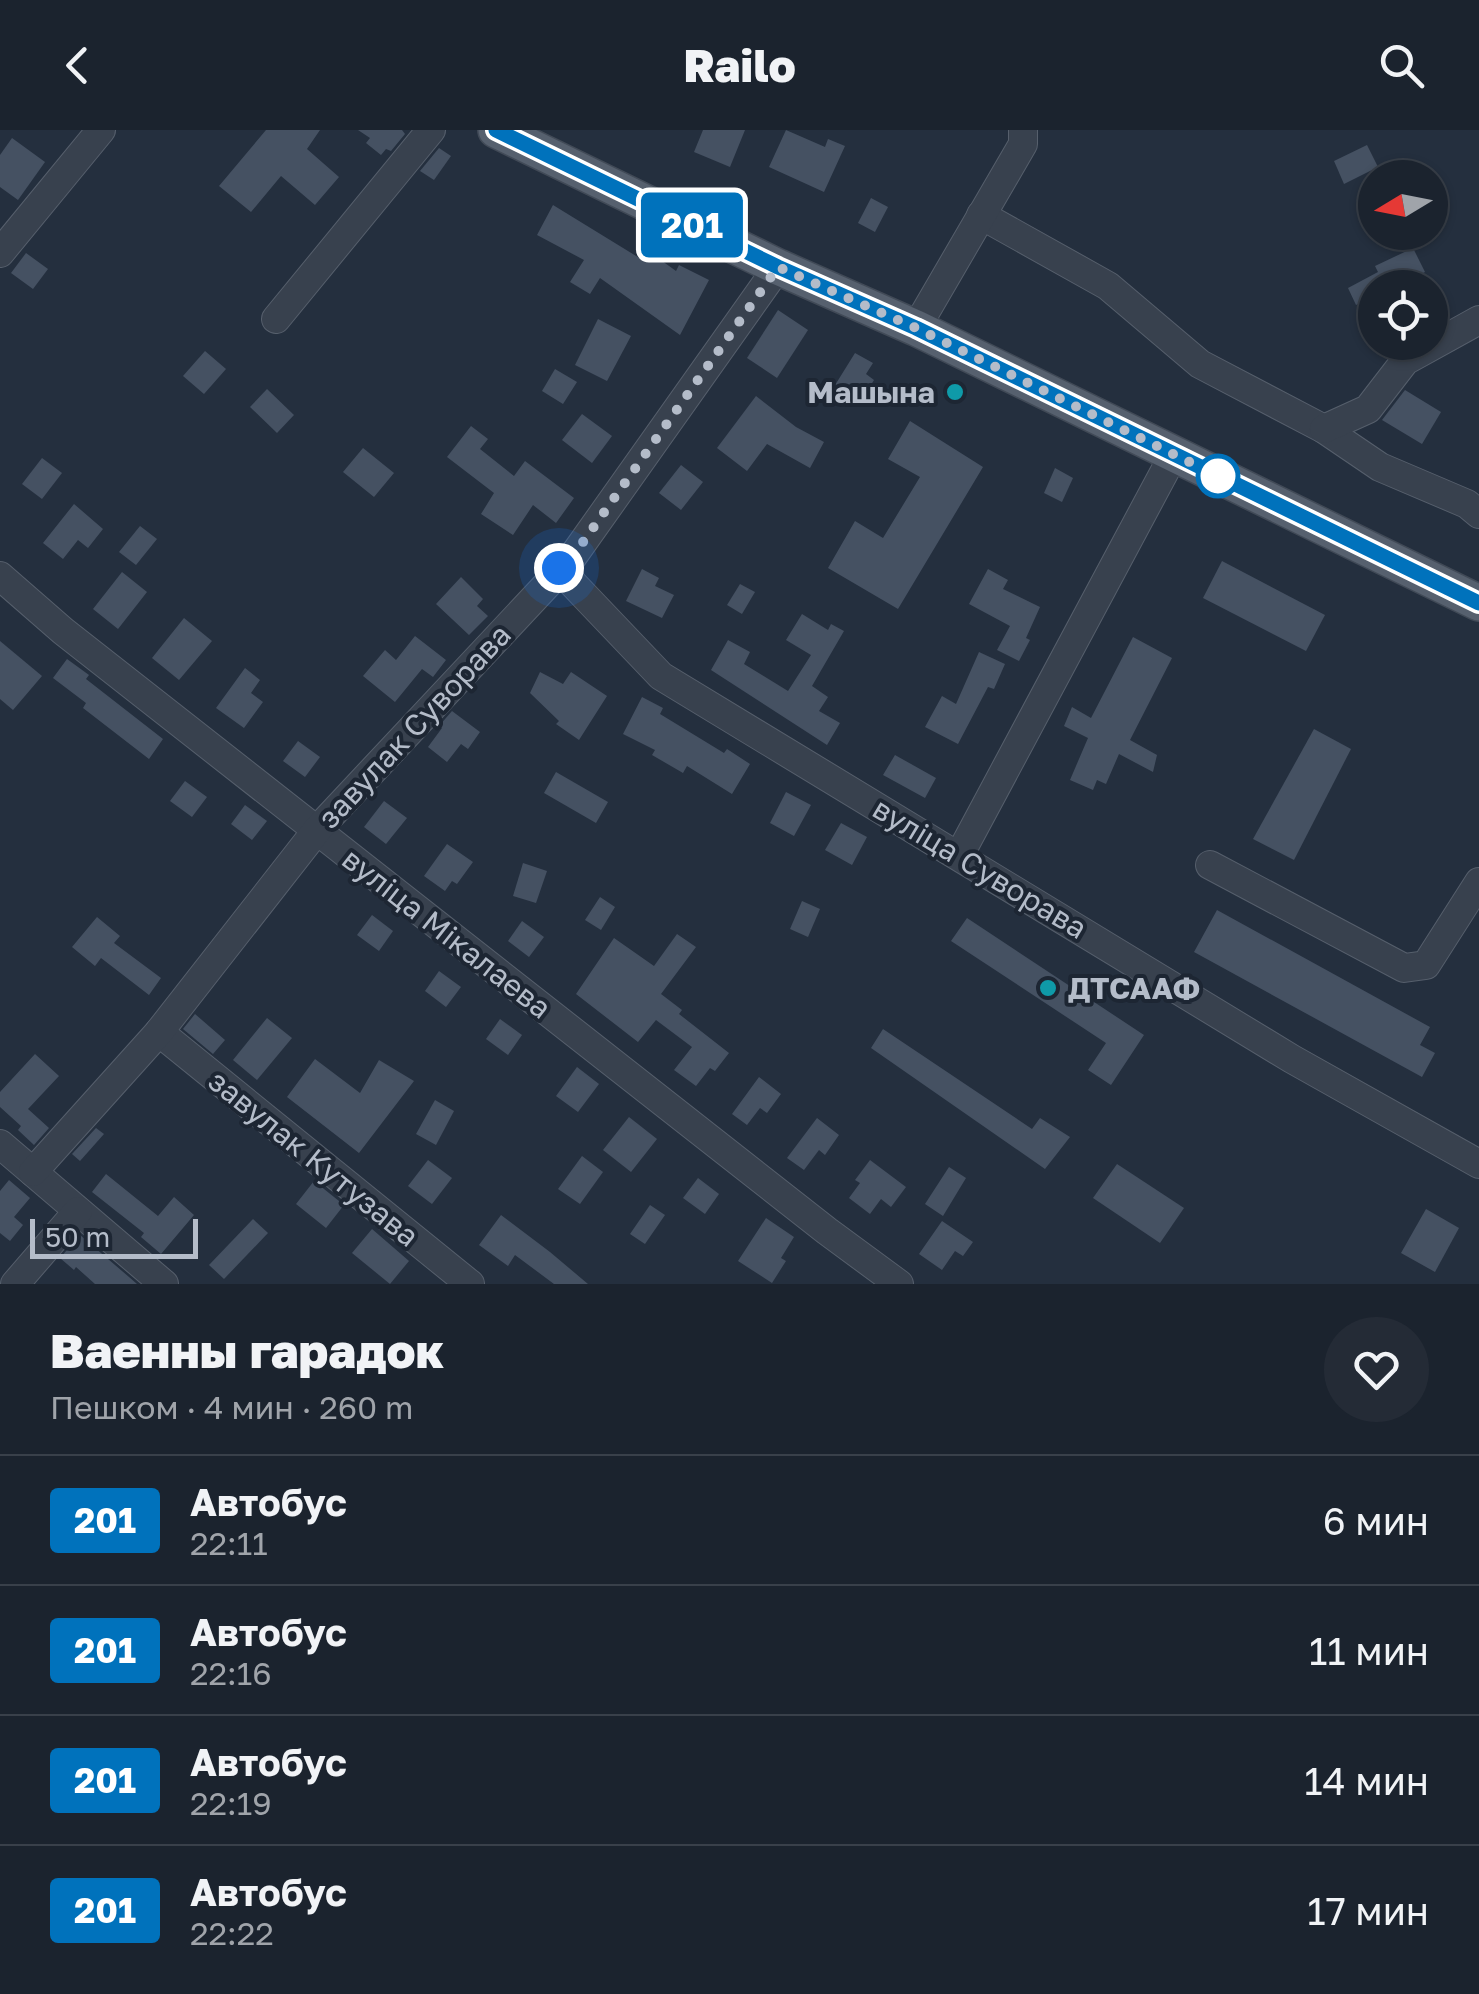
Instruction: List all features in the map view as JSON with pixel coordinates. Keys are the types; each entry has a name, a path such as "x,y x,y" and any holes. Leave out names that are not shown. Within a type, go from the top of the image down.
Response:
{"main road":[{"path":"496,130 778,267 916,328 1479,603"}],"street":[{"path":"0,253 101,130"},
{"path":"276,319 431,130"},
{"path":"916,328 1023,144 1024,130"},
{"path":"980,215 1108,286 1200,364 1324,430 1380,467 1467,504 1479,514"},
{"name":"завулак Суворава","path":"33,1172 159,1032 318,830 571,559 778,267"},
{"path":"1324,430 1368,409 1404,361 1479,320"},
{"path":"960,854 1174,454"},
{"name":"вуліца Суворава","path":"559,568 661,676 1292,1058 1479,1164"},
{"name":"вуліца Мікалаева","path":"0,576 64,632 899,1284"},
{"path":"1210,865 1404,968 1426,965 1479,882"},
{"name":"завулак Кутузава","path":"159,1032 470,1284"},
{"path":"0,1144 164,1284"},
{"path":"15,1284 78,1211"}],"building":[{"path":"266,130 320,130 307,149 339,177 315,205 281,176 251,212 219,186"},
{"path":"358,130 402,130 405,134 391,151 386,149 381,155 366,143 370,138"},
{"path":"703,130 745,130 730,167 694,152"},
{"path":"786,130 825,147 828,139 845,146 824,192 769,167"},
{"path":"12,138 45,162 18,200 0,187 0,155"},
{"path":"1367,145 1374,160 1358,160 1358,177 1344,184 1334,161"},
{"path":"439,148 451,156 434,180 420,171"},
{"path":"871,198 888,207 875,232 858,223"},
{"path":"553,205 641,259 647,250 676,271 679,265 709,280 680,335 600,278 590,294 570,282 584,260 537,235"},
{"path":"1414,250 1424,270 1377,270 1375,266"},
{"path":"26,253 48,269 33,289 11,273"},
{"path":"1358,283 1358,304 1356,305 1348,288"},
{"path":"778,310 808,330 777,378 747,358"},
{"path":"598,319 631,336 607,381 575,365"},
{"path":"205,351 226,369 204,394 183,376"},
{"path":"855,353 873,363 866,374 874,380 858,406 832,390"},
{"path":"555,369 577,382 563,404 542,391"},
{"path":"267,389 294,415 277,433 250,407"},
{"path":"1405,390 1441,412 1422,444 1382,420"},
{"path":"756,396 796,427 824,442 810,468 767,444 747,471 717,448"},
{"path":"582,414 612,436 592,463 562,440"},
{"path":"910,421 983,467 898,609 828,568 855,521 883,538 920,477 888,459"},
{"path":"471,426 488,439 480,449 514,476 525,461 574,498 556,523 533,505 513,535 481,514 494,493 447,457"},
{"path":"363,448 394,473 374,497 343,472"},
{"path":"42,458 62,473 42,499 22,484"},
{"path":"681,465 703,482 681,510 659,493"},
{"path":"1055,468 1073,478 1062,502 1044,493"},
{"path":"74,504 103,529 88,548 78,540 63,559 43,543"},
{"path":"140,526 157,539 136,565 119,552"},
{"path":"1222,561 1325,615 1306,651 1203,598"},
{"path":"642,569 659,578 655,586 674,595 662,618 626,601"},
{"path":"988,569 1008,580 1003,589 1040,607 1019,661 997,650 1010,626 969,604"},
{"path":"122,572 147,592 118,629 93,609"},
{"path":"461,577 483,599 477,606 488,616 469,635 436,604"},
{"path":"740,584 755,592 742,614 727,605"},
{"path":"802,614 828,630 831,624 844,631 812,686 828,697 819,711 840,723 827,745 711,670 728,640 750,652 744,664 788,691 811,655 786,640"},
{"path":"184,618 212,641 179,680 152,658"},
{"path":"415,636 446,660 433,677 422,669 395,702 363,676 385,650 396,660"},
{"path":"1133,637 1172,658 1130,740 1157,755 1153,772 1119,754 1106,784 1097,780 1093,790 1070,780 1088,738 1064,726 1072,707 1091,718"},
{"path":"0,641 42,676 13,710 0,699"},
{"path":"979,652 1005,664 994,689 988,687 958,744 925,727 942,696 956,704"},
{"path":"67,659 89,675 86,679 163,739 149,759 83,708 86,703 53,678"},
{"path":"245,668 260,680 251,693 263,702 244,728 216,708"},
{"path":"540,672 563,684 571,672 607,696 579,740 556,724 559,721 530,693"},
{"path":"642,697 663,708 660,714 724,753 727,749 750,764 732,794 687,766 683,773 652,755 655,750 623,734"},
{"path":"452,711 480,732 468,749 461,744 447,762 428,747"},
{"path":"1314,729 1351,749 1294,860 1253,839"},
{"path":"298,741 320,757 305,777 283,761"},
{"path":"895,755 936,778 925,798 883,775"},
{"path":"556,772 608,802 596,823 544,793"},
{"path":"185,781 207,797 192,817 170,801"},
{"path":"786,792 811,805 794,836 770,823"},
{"path":"384,801 407,818 386,844 364,827"},
{"path":"245,805 267,821 252,840 231,824"},
{"path":"841,823 867,837 852,865 825,850"},
{"path":"447,844 473,862 457,884 452,881 445,891 424,876"},
{"path":"523,863 547,871 536,903 513,896"},
{"path":"600,897 615,907 601,930 585,920"},
{"path":"802,901 820,909 808,937 790,929"},
{"path":"1217,910 1430,1027 1420,1045 1435,1053 1422,1077 1194,952"},
{"path":"372,915 393,931 379,951 357,935"},
{"path":"97,917 120,936 114,943 161,978 149,995 101,958 95,966 72,947"},
{"name":"ДТСААФ","path":"967,918 1144,1035 1111,1085 1088,1070 1106,1043 951,941"},
{"path":"522,921 544,937 529,957 508,941"},
{"path":"677,934 696,947 661,994 682,1010 679,1014 729,1053 696,1086 674,1070 692,1047 656,1020 638,1042 576,994 614,938 654,966"},
{"path":"439,971 461,987 446,1007 425,991"},
{"path":"195,1014 225,1040 213,1054 183,1029"},
{"path":"267,1018 292,1038 257,1080 233,1060"},
{"path":"500,1019 522,1035 508,1055 486,1039"},
{"path":"883,1029 1032,1129 1040,1118 1070,1137 1045,1169 871,1048"},
{"path":"35,1054 59,1076 28,1109 49,1128 34,1145 0,1107 0,1092"},
{"path":"315,1059 360,1093 379,1060 414,1081 359,1153 287,1097"},
{"path":"577,1067 599,1084 578,1112 556,1096"},
{"path":"759,1077 781,1094 767,1113 760,1108 747,1125 732,1114"},
{"path":"435,1100 454,1111 436,1145 416,1134"},
{"path":"629,1117 657,1139 631,1172 603,1150"},
{"path":"817,1118 839,1135 825,1155 819,1150 804,1170 787,1158"},
{"path":"96,1128 104,1134 80,1161 72,1154"},
{"path":"582,1156 603,1172 580,1204 558,1189"},
{"path":"428,1160 452,1178 432,1204 408,1186"},
{"path":"870,1160 906,1187 891,1207 881,1199 870,1214 849,1198 860,1183 855,1180"},
{"path":"1117,1164 1184,1208 1160,1243 1093,1198"},
{"path":"949,1167 966,1178 943,1216 925,1204"},
{"path":"106,1174 158,1216 174,1197 194,1215 161,1254 141,1237 144,1233 92,1192"},
{"path":"698,1178 719,1194 705,1214 683,1198"},
{"path":"9,1180 30,1198 14,1217 23,1225 10,1241 0,1233 0,1191"},
{"path":"314,1181 344,1205 326,1228 296,1204"},
{"path":"650,1205 665,1215 645,1244 630,1234"},
{"path":"1426,1209 1459,1228 1435,1272 1401,1253"},
{"path":"501,1215 588,1284 554,1284 515,1255 508,1266 479,1245"},
{"path":"766,1218 794,1237 781,1258 786,1261 772,1283 738,1261"},
{"path":"253,1219 268,1233 224,1279 209,1265"},
{"path":"942,1221 973,1242 963,1256 955,1251 942,1270 919,1254"},
{"path":"372,1229 409,1261 390,1284 352,1253"},
{"path":"80,1235 137,1284 95,1284 60,1258"}],"bus line":[{"name":"201","path":"496,130 778,267 916,328 1479,603"}],"place":[{"name":"Машына","path":"955,392"},
{"name":"ДТСААФ","path":"1048,988"}],"route":[{"path":"559,568 571,559 778,267 916,328 1218,476"}]}
